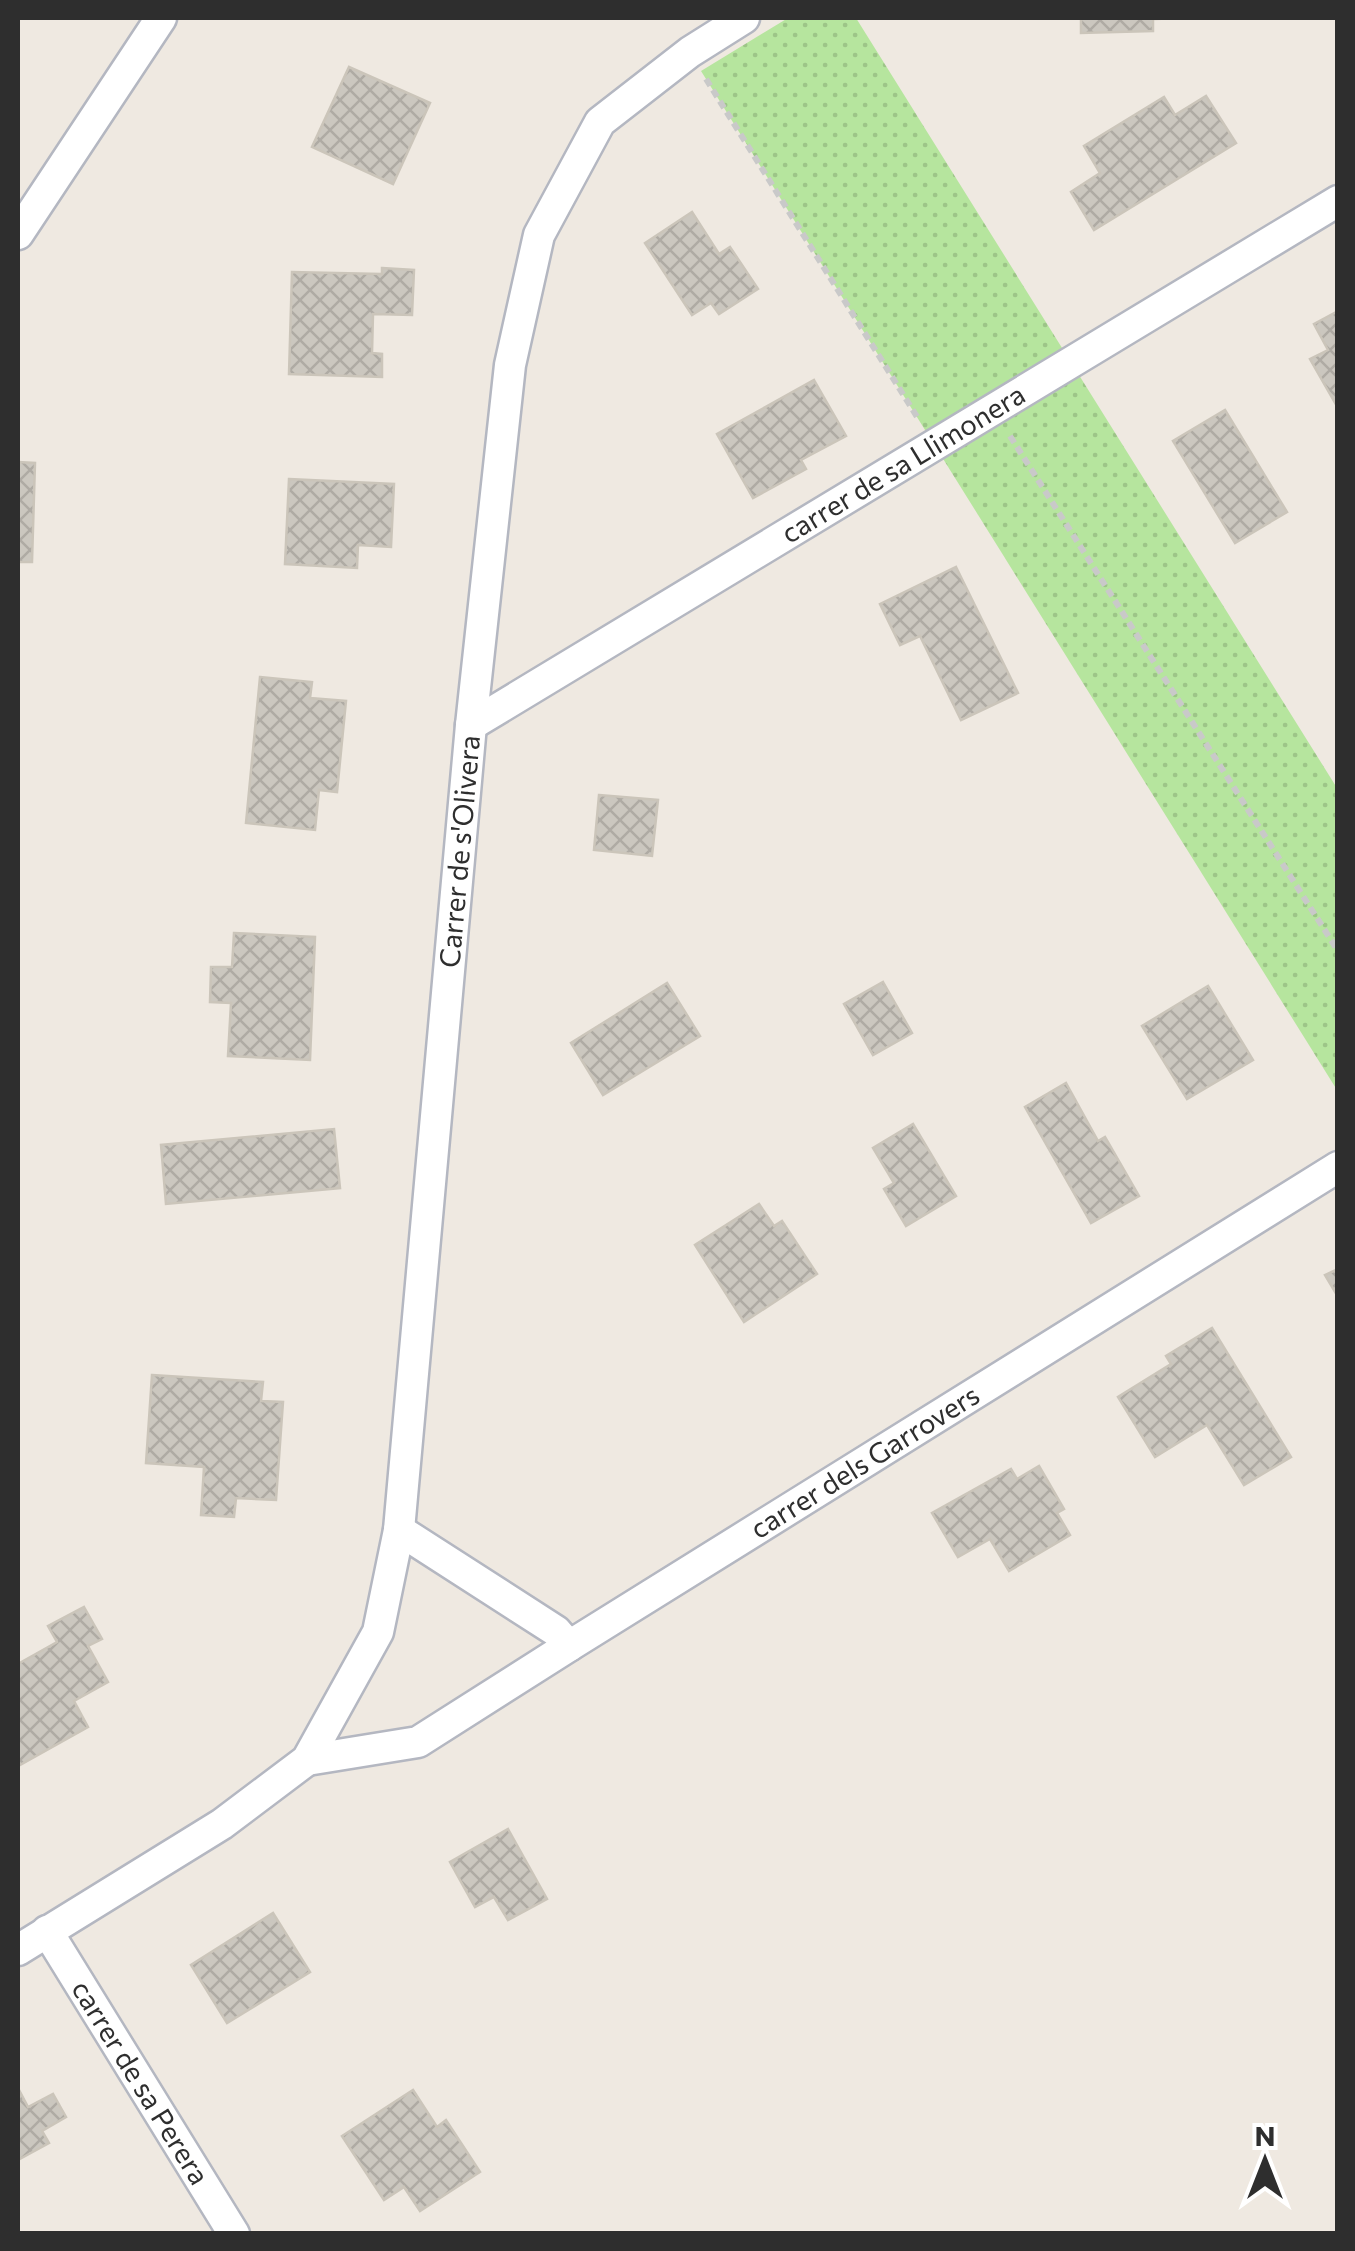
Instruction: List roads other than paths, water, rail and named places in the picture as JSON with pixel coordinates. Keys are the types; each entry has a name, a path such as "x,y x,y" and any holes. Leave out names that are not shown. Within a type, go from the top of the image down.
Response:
{"street":[{"path":"18,234 160,18"},
{"name":"Carrer de s'Olivera","path":"307,1760 378,1632 398,1530 471,725 510,365 539,235 600,122 690,52 744,18"},
{"name":"carrer de sa Llimonera","path":"471,725 1338,201"},
{"name":"carrer dels Garrovers","path":"307,1760 418,1742 1338,1167"},
{"path":"398,1530 556,1631 569,1646"},
{"path":"18,1950 222,1824 307,1760"},
{"name":"carrer de sa Perera","path":"47,1931 234,2234"}]}
